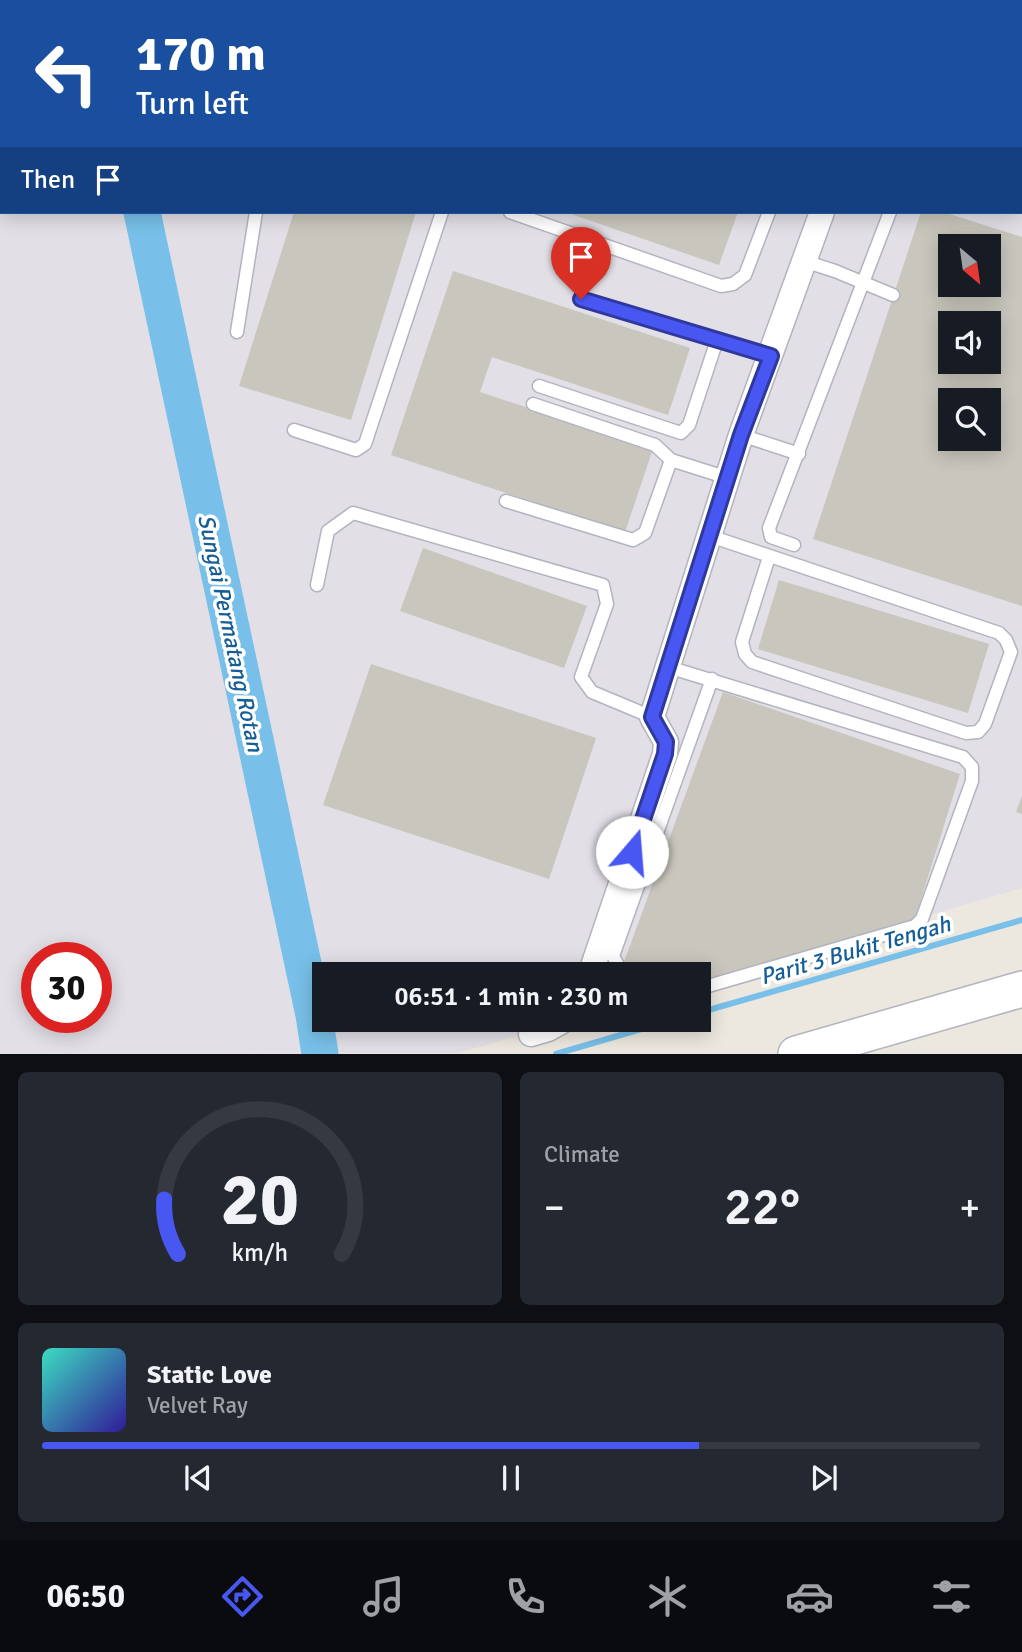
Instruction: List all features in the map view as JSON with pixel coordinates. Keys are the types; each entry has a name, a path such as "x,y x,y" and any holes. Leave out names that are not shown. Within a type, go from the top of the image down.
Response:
{"street":[{"path":"594,962 665,754 666,742 652,717 741,435 821,214"},
{"path":"796,1054 1022,989"},
{"path":"530,1034 537,1032"}],"lane":[{"path":"237,332 257,214"},
{"path":"294,430 356,450 365,444 441,214"},
{"path":"516,214 721,286 733,284 745,275 768,214"},
{"path":"794,545 771,537 769,528 889,214"},
{"path":"804,261 893,295"},
{"path":"581,299 771,356"},
{"path":"539,386 681,433 689,425 717,341"},
{"path":"533,404 655,445 671,460 728,478"},
{"path":"741,435 799,454"},
{"path":"506,501 633,540 645,533 671,460"},
{"path":"317,585 328,531 353,513 603,585 607,604 581,677 592,692 652,717"},
{"path":"710,536 999,633 1006,640 1010,652 985,724 978,732 966,733 752,662 745,654 743,642 769,557"},
{"path":"668,667 962,757 972,767 972,781 922,919 915,926 711,985"},
{"path":"616,962 613,956 712,679"}],"shaded area":[{"path":"0,214 1022,214 1022,888 711,979 711,962 312,962 312,1032 531,1032 458,1053 0,1054"}],"building":[{"path":"293,214 415,214 351,420 239,386"},
{"path":"571,214 737,214 719,265"},
{"path":"920,214 949,214 1022,237 1022,606 813,539"},
{"path":"453,271 690,348 668,415 492,357 480,392 653,449 625,532 391,455"},
{"path":"423,548 587,606 564,668 400,611"},
{"path":"779,580 989,644 968,713 758,649"},
{"path":"371,664 596,738 549,879 323,805"},
{"path":"723,692 960,774 914,922 711,982 711,962 624,962"},
{"path":"1022,796 1022,814 1016,812"}],"waterway":[{"name":"Sungai Permatang Rotan","path":"142,214 314,1015 320,1054"},
{"name":"Parit 3 Bukit Tengah","path":"711,1009 1022,920"},
{"name":"Parit 3 Bukit Tengah","path":"556,1054 631,1032"}],"route":[{"path":"581,299 771,356 741,435 652,717 666,742 665,754 632,852"}]}
